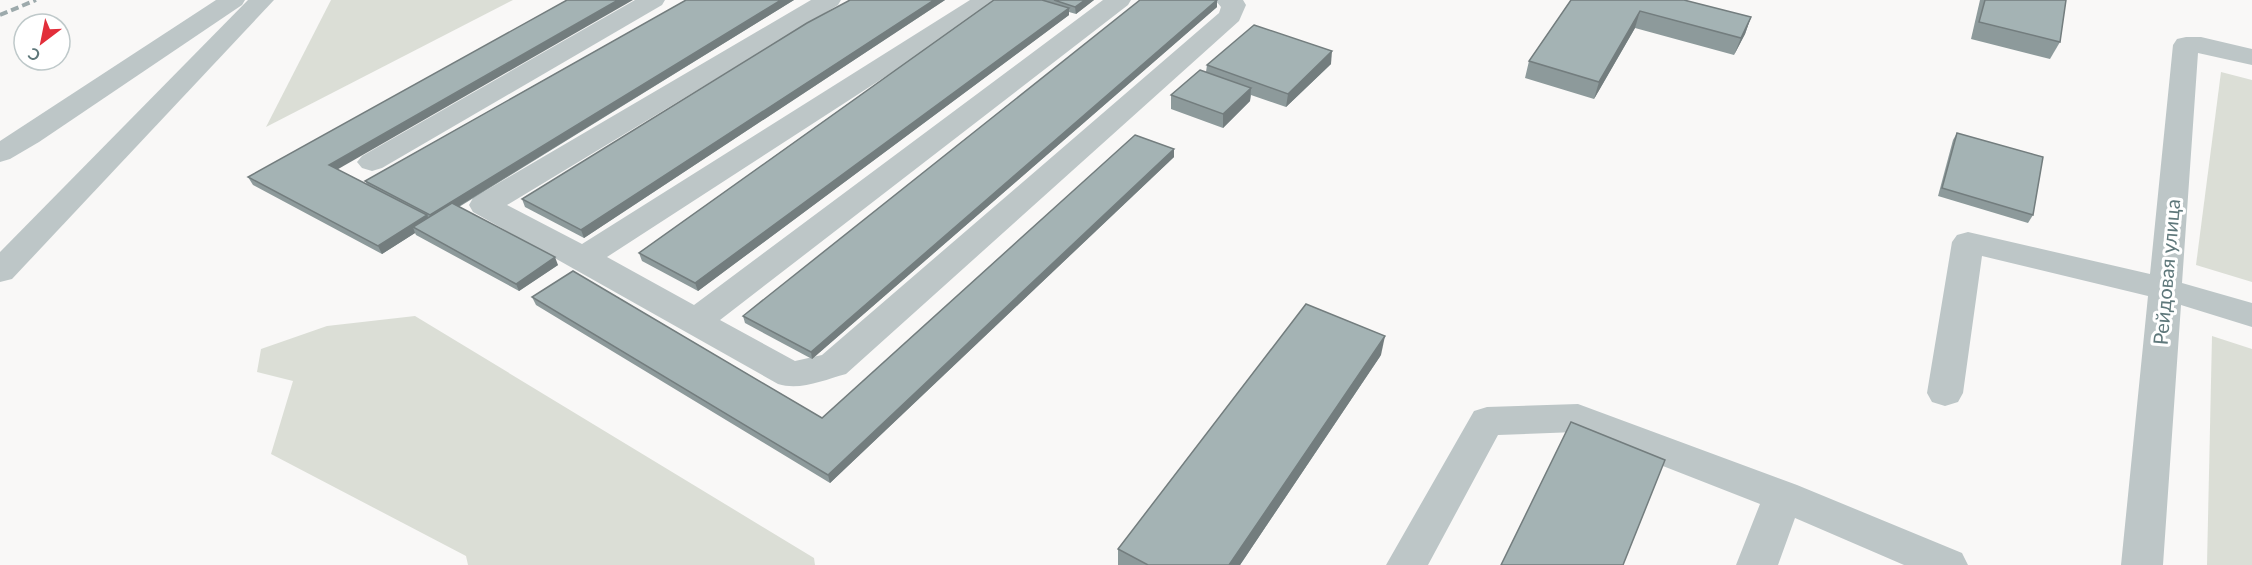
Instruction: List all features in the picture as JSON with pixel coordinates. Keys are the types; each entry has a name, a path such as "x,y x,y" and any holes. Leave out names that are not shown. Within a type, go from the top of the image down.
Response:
{"street":[{"path":"0,153 233,0"},
{"path":"0,270 262,0"},
{"path":"372,162 653,0"},
{"path":"829,0 484,205 791,375 832,365 1230,16 1234,5 1227,0"},
{"path":"583,258 987,0"},
{"path":"696,321 1119,0"},
{"name":"Рейдовая улица","path":"2142,565 2186,45 2201,45 2252,57"},
{"path":"1945,393 1968,242 2165,289 2252,315"},
{"path":"1407,565 1487,422 1578,418 1783,496 1947,565"},
{"path":"1757,565 1783,496"}],"shaded area":[{"path":"331,0 513,0 266,127"},
{"path":"2221,72 2252,80 2252,282 2196,265"},
{"path":"415,316 814,558 815,565 468,565 466,556 271,454 293,381 257,372 261,349 327,326"},
{"path":"2212,336 2252,349 2252,565 2207,565"}],"building":[{"path":"567,0 618,0 329,165 427,215 378,246 248,177"},
{"path":"686,0 781,0 430,215 365,181"},
{"path":"850,0 934,0 581,230 522,199 807,23"},
{"path":"994,0 1042,0 1069,8 695,283 639,253"},
{"path":"1054,0 1085,0 1075,7"},
{"path":"1140,0 1217,0 811,352 743,316"},
{"path":"1571,0 1684,0 1751,17 1741,38 1640,11 1599,82 1529,61"},
{"path":"1985,0 2066,0 2060,42 1979,22"},
{"path":"1254,25 1332,51 1288,94 1207,65"},
{"path":"1200,70 1251,88 1223,114 1171,95"},
{"path":"1957,133 2043,157 2033,215 1942,188"},
{"path":"1135,135 1174,149 828,475 532,297 573,271 822,418"},
{"path":"452,203 555,257 516,284 413,227"},
{"path":"1306,304 1385,336 1229,565 1148,565 1118,549"},
{"path":"1571,422 1665,460 1623,565 1501,565"}],"railway":[{"path":"0,15 36,0"}]}
